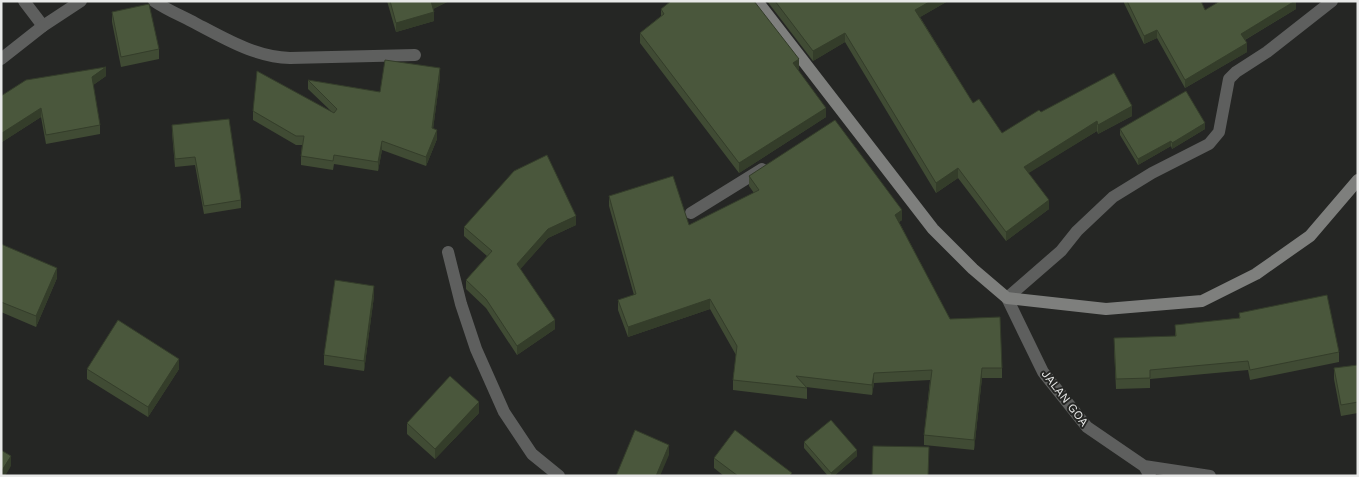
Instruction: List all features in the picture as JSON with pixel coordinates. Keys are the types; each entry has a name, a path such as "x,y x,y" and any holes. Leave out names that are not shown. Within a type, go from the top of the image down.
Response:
{"street":[{"path":"24,1 42,26"},
{"path":"1,59 42,26 81,1"},
{"path":"154,1 250,51 271,56 290,58 416,55"},
{"path":"757,1 841,117 933,229 973,269 1007,298 1106,309 1202,301 1256,274 1310,236 1358,180"},
{"path":"1007,298 1061,251 1077,231 1114,197 1152,173 1208,144 1219,132 1229,79 1332,1"},
{"path":"691,213 772,162"},
{"path":"448,252 461,304 476,349 504,412 532,454 559,476"},
{"name":"JALAN GOA","path":"1007,298 1043,372 1087,427 1147,471"},
{"path":"1147,471 1210,476"}],"building":[{"path":"390,1 431,1 434,12 396,23"},
{"path":"671,1 754,1 799,59 793,63 826,108 739,163 640,33 664,14 661,9"},
{"path":"775,1 931,1 915,10 973,103 979,99 1002,133 1039,110 1041,112 1114,73 1132,106 1098,125 1097,121 1024,167 1049,200 1006,232 958,168 936,183 845,33 813,51"},
{"path":"1127,1 1201,1 1205,10 1220,1 1295,1 1241,34 1247,43 1185,80 1157,30 1144,36"},
{"path":"149,4 159,49 121,57 112,12"},
{"path":"385,60 440,68 432,128 437,130 426,157 382,141 378,162 334,155 333,161 301,156 304,136 296,136 253,111 257,71 334,113 337,109 308,80 380,92"},
{"path":"106,67 92,77 100,125 46,135 41,108 1,132 1,96 26,80"},
{"path":"1186,91 1205,123 1172,143 1171,141 1138,159 1120,129"},
{"path":"229,119 241,200 204,206 195,157 175,159 172,125"},
{"path":"835,120 902,210 895,215 950,319 1000,317 1002,368 982,368 974,440 924,435 932,370 874,373 872,385 796,376 807,388 733,380 737,346 710,299 628,327 618,300 636,294 609,196 673,176 689,225 759,190 749,176"},
{"path":"547,155 576,216 548,229 517,264 555,320 517,346 486,299 466,280 492,251 464,227 514,171"},
{"path":"1,244 57,268 36,316 1,302"},
{"path":"335,280 374,286 364,361 324,355"},
{"path":"1327,295 1339,352 1250,370 1248,361 1150,370 1150,378 1116,379 1114,338 1176,336 1175,325 1240,318 1239,313"},
{"path":"118,320 179,359 148,407 87,369"},
{"path":"1358,365 1358,402 1341,405 1334,368"},
{"path":"450,376 479,402 435,449 407,423"},
{"path":"831,420 857,450 831,473 804,442"},
{"path":"635,430 669,445 656,476 616,476"},
{"path":"735,430 792,473 789,476 738,476 714,458"},
{"path":"873,446 929,447 928,476 872,476"},
{"path":"1,450 11,456 1,472"}]}
